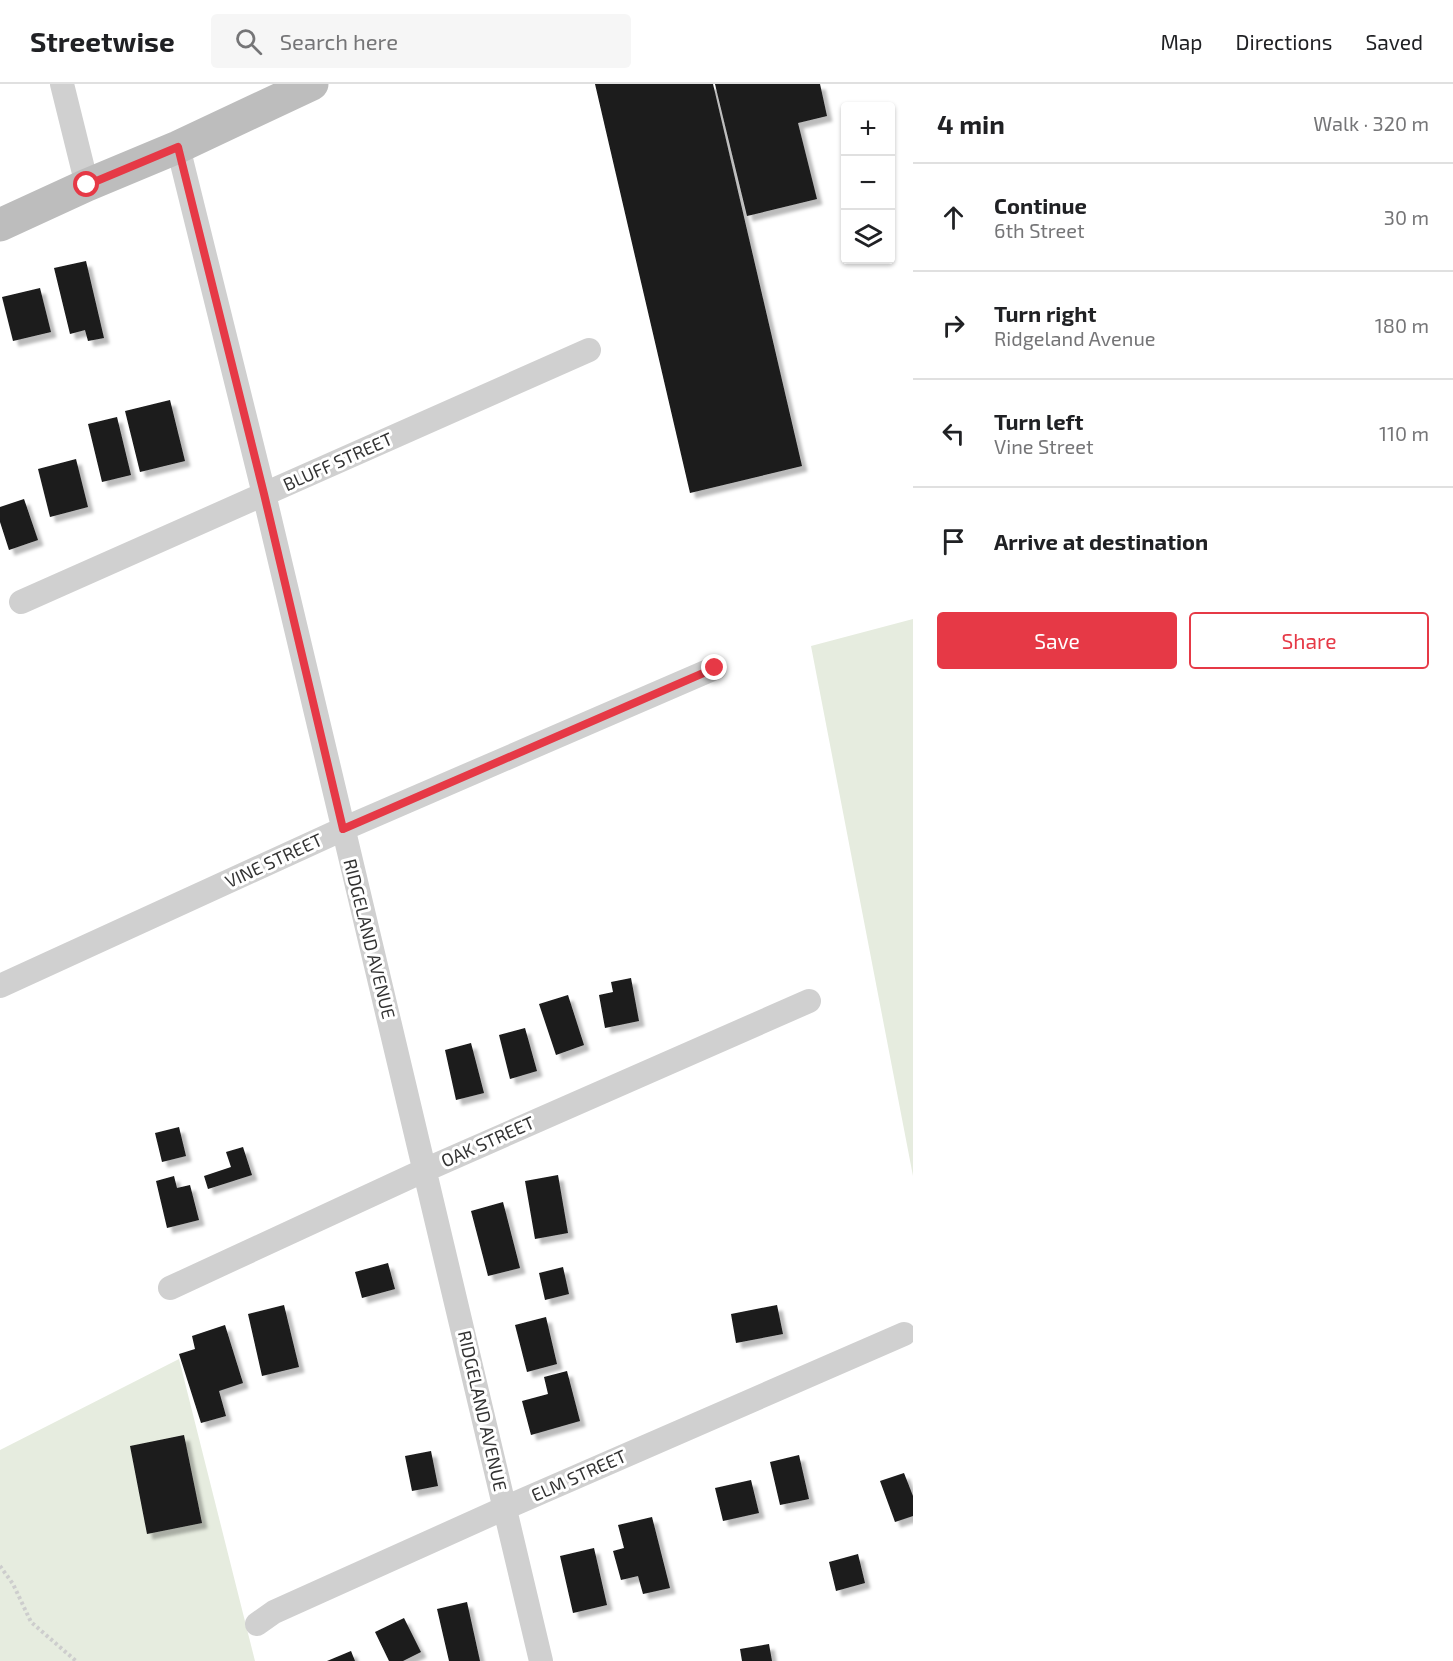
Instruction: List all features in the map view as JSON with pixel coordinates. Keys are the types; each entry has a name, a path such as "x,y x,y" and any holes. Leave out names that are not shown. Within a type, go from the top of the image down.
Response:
{"street":[{"path":"62,84 87,185"},
{"path":"0,225 178,147 312,84"},
{"name":"RIDGELAND AVENUE","path":"178,147 264,494 541,1661"},
{"name":"BLUFF STREET","path":"21,602 590,350"},
{"name":"VINE STREET","path":"0,986 343,829 715,668"},
{"name":"OAK STREET","path":"170,1288 425,1170 809,1001"},
{"name":"ELM STREET","path":"257,1624 274,1612 505,1508 904,1334"}],"path":[{"path":"0,1566 13,1584 31,1622 76,1661"}],"shaded area":[{"path":"913,619 913,1176 811,646"},
{"path":"179,1359 255,1661 0,1661 0,1450"}],"building":[{"path":"595,84 713,84 802,466 690,493"},
{"path":"715,84 820,84 827,116 798,123 817,199 747,216"},
{"path":"86,261 104,338 88,341 85,330 70,334 54,268"},
{"path":"40,288 51,332 13,341 2,297"},
{"path":"170,400 185,461 140,472 125,411"},
{"path":"117,417 131,475 102,482 88,424"},
{"path":"76,459 88,507 50,517 38,469"},
{"path":"24,499 38,540 9,550 0,522 0,507"},
{"path":"631,978 639,1021 605,1028 599,995 613,992 611,982"},
{"path":"568,995 584,1045 556,1055 539,1004"},
{"path":"525,1028 537,1071 510,1079 499,1035"},
{"path":"471,1043 484,1093 456,1100 445,1050"},
{"path":"179,1127 186,1156 162,1162 155,1133"},
{"path":"243,1147 252,1175 208,1189 204,1176 231,1167 226,1152"},
{"path":"558,1175 568,1233 535,1239 525,1181"},
{"path":"174,1176 177,1188 190,1185 199,1220 167,1228 156,1181"},
{"path":"503,1202 520,1268 488,1276 471,1211"},
{"path":"388,1263 395,1289 362,1298 355,1272"},
{"path":"563,1267 569,1294 545,1300 539,1273"},
{"path":"284,1305 299,1367 262,1376 248,1314"},
{"path":"777,1305 783,1334 736,1343 731,1314"},
{"path":"546,1317 557,1364 527,1372 515,1325"},
{"path":"225,1325 243,1383 219,1391 226,1416 201,1423 179,1354 195,1349 192,1336"},
{"path":"567,1371 580,1421 531,1435 522,1401 548,1394 544,1377"},
{"path":"184,1435 202,1523 147,1534 130,1446"},
{"path":"431,1451 438,1486 412,1491 405,1456"},
{"path":"799,1455 809,1499 780,1505 770,1462"},
{"path":"904,1473 913,1496 913,1516 895,1522 880,1481"},
{"path":"751,1480 759,1513 723,1521 715,1488"},
{"path":"652,1517 670,1588 643,1594 638,1576 621,1580 613,1551 624,1548 618,1525"},
{"path":"594,1548 607,1605 573,1613 560,1556"},
{"path":"858,1554 865,1583 836,1591 829,1562"},
{"path":"467,1602 480,1661 449,1661 437,1609"},
{"path":"404,1618 421,1652 403,1661 389,1661 375,1632"},
{"path":"769,1644 772,1661 742,1661 740,1649"},
{"path":"351,1651 355,1661 327,1661"}],"route":[{"path":"87,185 178,147 264,494 343,829 715,668"}]}
